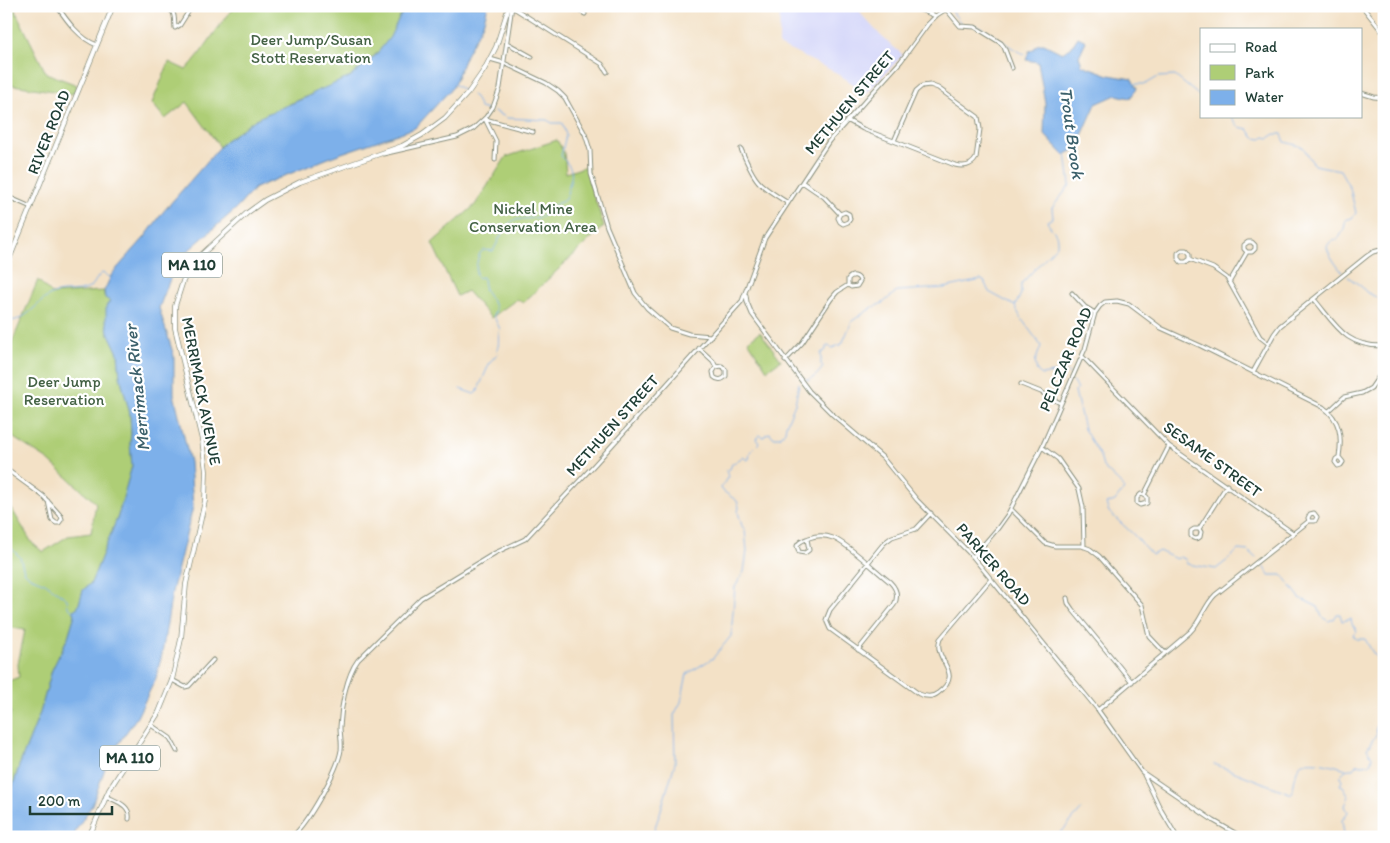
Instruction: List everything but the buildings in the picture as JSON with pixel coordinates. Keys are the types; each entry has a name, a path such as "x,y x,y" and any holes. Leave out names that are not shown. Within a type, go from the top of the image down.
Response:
{"main road":[{"name":"RIVER ROAD","path":"6,267 114,6"},
{"name":"MERRIMACK AVENUE","path":"172,680 181,639 189,565 205,501 206,471 202,440 175,328 174,306 180,286 189,269 201,255 246,213 259,204 300,182 416,139 445,118 468,93 490,59 511,6"},
{"name":"MA 110","path":"89,837 106,796 152,725 172,680"}],"street":[{"path":"57,6 80,34 88,41 98,45"},
{"path":"166,6 175,14 175,28 180,25 192,6"},
{"path":"374,156 456,137 473,129 485,119 497,98 508,42 511,6 602,64 607,72"},
{"path":"572,6 585,14"},
{"path":"910,6 936,16"},
{"name":"METHUEN STREET","path":"292,837 305,822 337,764 341,750 340,724 346,689 352,670 358,660 421,598 495,554 518,544 530,534 739,305 747,290 765,238 829,141 901,61 924,29 936,16 951,6"},
{"path":"1362,6 1384,34"},
{"path":"946,9 960,26 975,27 1000,43 1005,48 1012,68"},
{"path":"508,42 532,57"},
{"path":"490,59 504,63 546,83 565,98 582,128 590,150 591,174 607,226 629,282 638,297 658,319 670,328 689,334 710,336"},
{"path":"847,120 858,127 955,165 965,166 975,161 980,122 976,114 938,88 924,85 916,91 894,141"},
{"path":"1362,93 1384,98"},
{"path":"485,119 532,132"},
{"path":"485,119 496,141 495,160"},
{"path":"741,148 758,183 788,203"},
{"path":"802,182 824,197 840,214"},
{"path":"6,196 31,207"},
{"path":"1183,249 1187,250 1190,254 1190,259 1182,262 1178,258 1178,253 1183,249"},
{"path":"1254,372 1280,326 1366,256 1384,249"},
{"path":"1230,281 1247,252"},
{"path":"1190,259 1220,272 1230,281 1260,337 1269,344"},
{"path":"785,361 805,340 834,294 848,285"},
{"name":"PARKER ROAD","path":"747,290 746,298 749,309 798,379 821,403 882,457 915,497 973,557 1098,710 1144,774 1214,821 1242,837"},
{"path":"1072,292 1085,307 1095,313"},
{"path":"1314,299 1349,338 1366,345 1384,346"},
{"name":"PELCZAR ROAD","path":"973,557 1004,521 1011,509 1042,447 1082,356 1095,313 1105,302 1117,301 1125,303 1161,328 1254,372 1329,411"},
{"path":"699,348 713,361 716,367"},
{"name":"SESAME STREET","path":"1082,356 1169,446 1293,533"},
{"path":"722,366 726,370 723,379 717,379 714,376 713,372 716,367 722,366"},
{"path":"1339,457 1340,431 1329,411 1344,398 1362,393 1371,388 1384,369"},
{"path":"1021,384 1041,392 1060,403"},
{"path":"1144,495 1169,446"},
{"path":"1042,447 1058,459 1079,489 1082,501 1084,547"},
{"path":"6,469 48,501 62,516 59,523 52,520 48,501"},
{"path":"1199,529 1227,485"},
{"path":"1011,509 1045,543 1055,546 1084,547 1099,556 1142,605 1149,636 1165,654"},
{"path":"931,513 916,529 886,541 831,608 826,617 830,629 921,695 929,696 936,694 947,683 950,676 948,668 938,650 940,639 991,579"},
{"path":"1098,710 1199,623 1208,602 1215,595 1309,521"},
{"path":"807,539 809,550 801,553 797,545 800,542 807,539 823,536 834,538 892,584 896,591 897,598 892,608 858,650"},
{"path":"1067,598 1072,609 1132,682"},
{"path":"172,680 185,687 189,686 213,660"},
{"path":"152,725 170,738 177,751"},
{"path":"1144,774 1161,810 1177,837"},
{"path":"106,796 128,808 130,812 129,819"},
{"path":"91,831 103,837"}],"shaded area":[{"path":"780,6 861,6 862,15 881,36 903,55 867,93 835,72 779,45"}],"green space":[{"path":"6,6 13,6 46,73 77,85 73,94 6,84"},
{"name":"Deer Jump/Susan Stott Reservation","path":"236,6 407,6 399,18 391,37 376,54 350,77 256,119 225,141 220,147 187,102 165,119 152,103 169,62 186,70"},
{"name":"Nickel Mine Conservation Area","path":"557,140 564,153 566,173 587,166 589,181 604,226 523,303 517,299 491,318 467,291 457,296 432,243 475,205 506,157"},
{"name":"Deer Jump Reservation","path":"38,280 52,294 104,291 104,296 110,300 106,320 108,332 118,353 120,376 130,414 132,466 118,516 91,583 83,590 78,607 73,611 75,614 68,637 52,670 40,713 19,766 6,808 6,723 11,712 6,709 6,682 19,677 18,664 25,630 6,627 6,532 11,516 6,510 6,506 10,506 32,543 43,552 68,536 91,533 96,503 48,460 6,433 6,423 14,421 6,415 6,357"},
{"path":"760,332 781,360 767,370 748,341"}],"water":[{"name":"Merrimack River","path":"407,6 488,6 483,24 466,55 453,87 415,128 336,155 255,188 237,208 182,256 170,279 159,308 174,356 174,394 190,462 193,507 172,592 162,654 156,678 137,717 109,757 92,805 76,830 74,837 6,837 6,808 19,766 40,713 52,670 68,637 75,614 73,610 78,607 83,590 91,583 118,516 132,466 130,414 120,376 118,353 108,332 106,320 106,306 110,301 105,298 104,291 112,274 225,141 256,119 350,77 376,55 390,37"},
{"path":"1078,37 1086,41 1079,56 1082,65 1109,75 1132,79 1137,89 1130,98 1116,95 1096,104 1076,149 1064,155 1044,134 1045,103 1038,62 1026,60 1029,51 1033,50 1038,44 1044,44 1062,53 1071,48"}],"waterway":[{"path":"952,11 962,25"},
{"path":"965,25 980,27 1021,53 1029,55"},
{"path":"1134,84 1146,84 1158,77 1175,76 1200,96"},
{"path":"454,84 464,91"},
{"path":"472,95 475,97 480,108 488,110"},
{"path":"494,111 507,118 547,120 552,123 562,123 566,135 561,156 569,166 572,174 567,194"},
{"path":"1232,118 1239,127 1248,129 1254,138 1269,138 1275,134 1282,134 1285,142 1303,147 1314,165 1340,170 1350,188 1356,213 1352,218 1345,220 1345,225 1338,239 1332,240 1327,246 1330,256 1342,272"},
{"name":"Trout Brook","path":"1066,153 1070,185 1052,208 1053,218 1047,221 1055,233 1057,245 1021,284 1021,294 1015,306 1023,322 1041,346 1035,362 1037,371 1042,375 1065,371 1070,375"},
{"path":"460,389 474,394 477,392 490,362 498,353 500,329 493,315 496,311 494,304 485,291 482,277 478,278 476,275 480,253 484,250 493,251 506,226 514,220 541,217 549,212 554,205 567,197"},
{"path":"6,317 10,321 16,320 31,311 49,296 87,289 92,286 102,273 110,277"},
{"path":"1348,277 1366,292 1384,301"},
{"path":"804,379 809,380 820,371 823,367 821,365 821,353 828,346 832,348 842,344 852,321 873,307 883,303 897,291 944,288 981,280 984,281 989,292 1015,306"},
{"name":"Trout Brook","path":"1073,382 1077,390 1075,391 1084,429 1100,456 1103,467 1124,489 1115,501 1106,504 1109,512 1152,555 1159,551 1176,559 1180,557 1185,559 1187,564 1216,569 1238,550 1248,551 1256,558"},
{"path":"649,837 654,830 660,813 675,763 674,715 681,702 687,674 713,658 731,636 735,587 744,572 747,551 745,530 738,512 737,501 721,488 728,476 726,471 730,469 732,464 743,457 747,460 749,459 750,452 759,443 756,439 759,435 764,437 770,433 773,437 780,437 785,431 795,404 799,383"},
{"path":"6,512 12,524 8,545 20,557 24,571 30,577 45,583 67,599 68,607 73,611"},
{"name":"Trout Brook","path":"1262,562 1269,575 1282,575 1300,598 1318,607 1322,617 1328,621 1334,619 1337,614 1340,614 1342,621 1351,619 1357,631 1353,635 1356,639 1365,639 1373,653 1384,664"},
{"name":"Trout Brook","path":"1343,837 1342,820 1348,812 1345,806 1349,796 1343,786 1340,785 1342,781 1340,777 1345,770 1353,769 1357,764 1370,764 1372,757 1367,749 1377,733 1376,728 1381,719 1380,709 1384,702"},
{"path":"1214,764 1292,794 1296,772 1302,763 1314,762 1346,769"},
{"path":"1057,837 1081,810"},
{"path":"791,837 799,835 808,837"}]}
